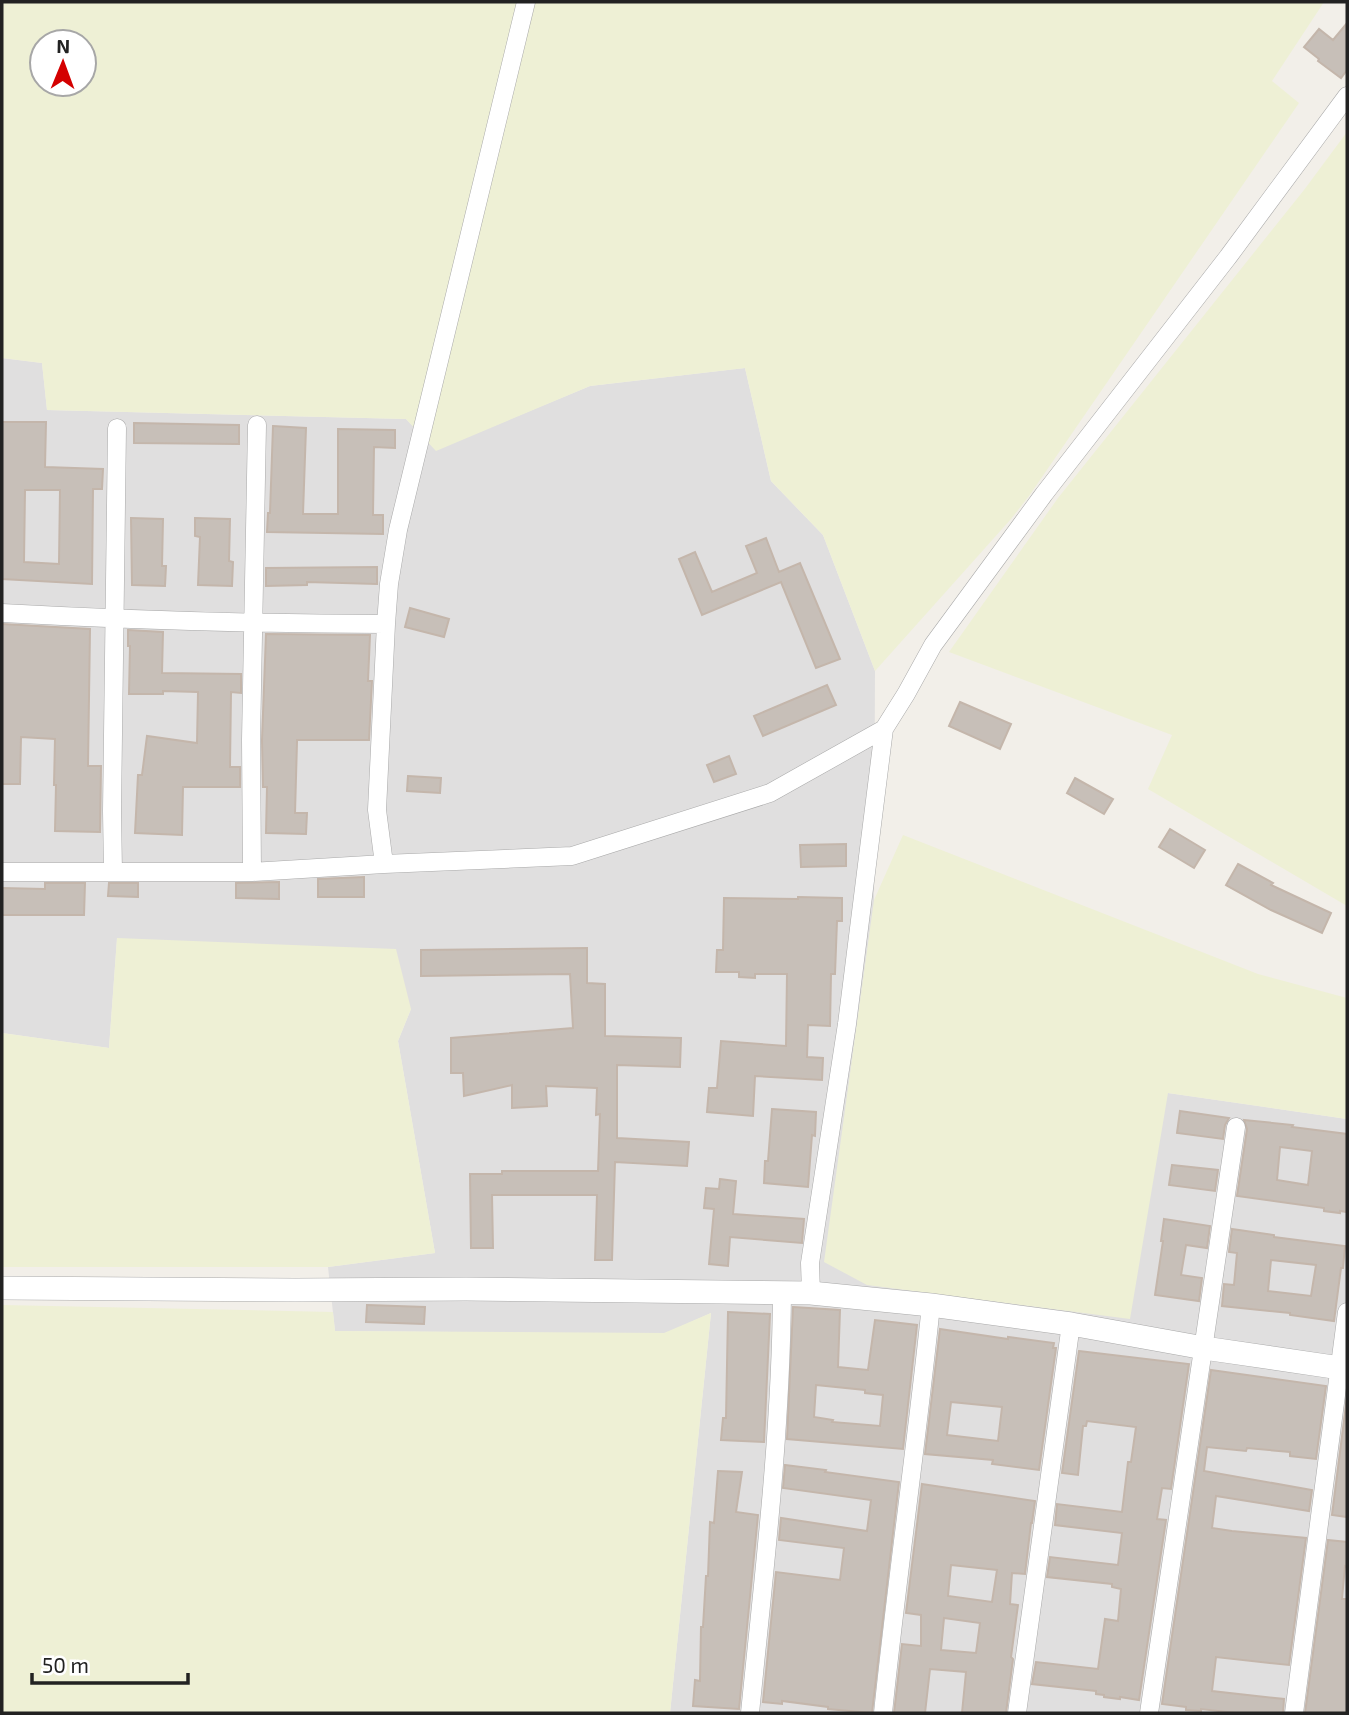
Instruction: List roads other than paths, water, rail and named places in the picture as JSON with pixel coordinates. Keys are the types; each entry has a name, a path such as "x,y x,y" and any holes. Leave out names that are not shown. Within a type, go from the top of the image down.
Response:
{"street":[{"path":"384,864 377,810 389,584 398,530 526,2"},
{"path":"811,1293 810,1263 847,1024 884,729 933,645 1044,494 1219,268 1347,96"},
{"path":"252,872 251,740 257,425"},
{"path":"113,872 117,428"},
{"path":"2,613 253,624 386,624"},
{"path":"2,872 252,872 572,856 770,793 884,729"},
{"path":"1149,1713 1236,1127"},
{"path":"2,1288 811,1293 931,1305 1071,1324 1204,1349 1344,1369"},
{"path":"750,1713 778,1410 782,1292"},
{"path":"883,1713 931,1305"},
{"path":"1294,1713 1344,1369 1347,1312"},
{"path":"1017,1713 1071,1324"}]}
